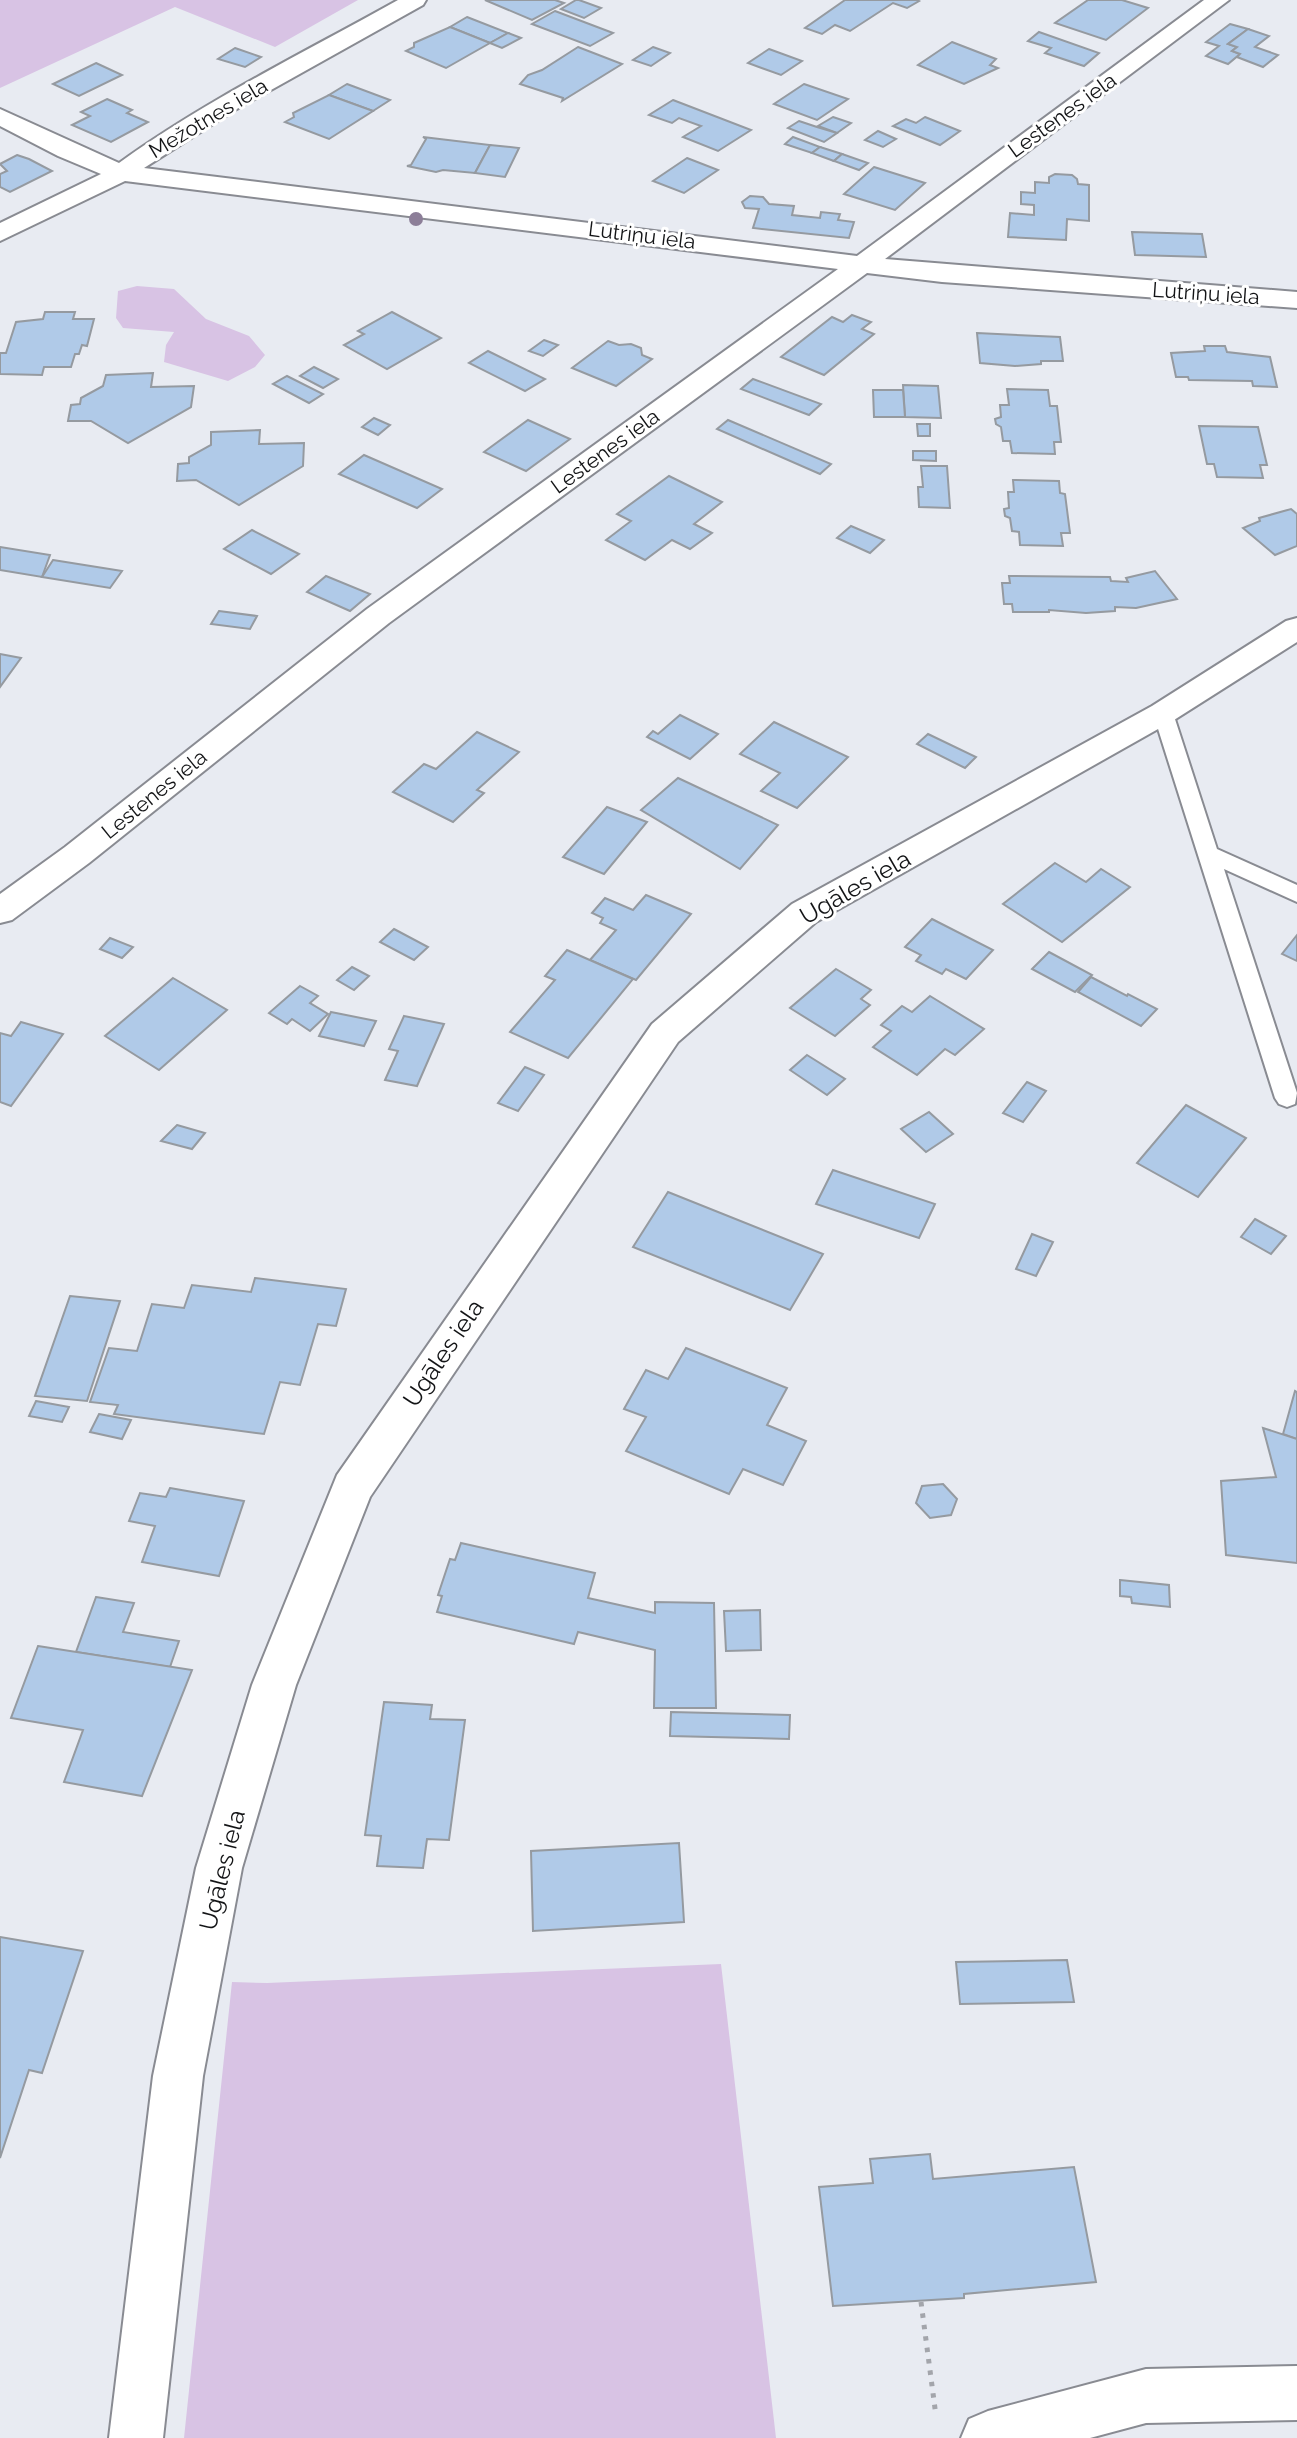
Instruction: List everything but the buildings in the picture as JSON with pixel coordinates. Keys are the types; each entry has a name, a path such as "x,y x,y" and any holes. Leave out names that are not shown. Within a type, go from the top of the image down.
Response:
{"street":[{"name":"Mežotnes iela","path":"0,233 122,173 160,145 415,0"},
{"name":"Lestenes iela","path":"0,911 77,855 378,616 865,262 1218,0"},
{"name":"Lutriņu iela","path":"0,116 67,151 122,173 865,262 942,274 1297,300"},
{"name":"Ugāles iela","path":"136,2438 178,2076 219,1868 274,1685 352,1488 665,1033 804,913 1163,713 1297,628"},
{"path":"966,2430 1146,2396 1297,2393"}],"lane":[{"path":"1163,713 1287,1098"},
{"path":"1210,854 1297,894"}],"path":[{"path":"920,2302 936,2416 966,2430"}],"shaded area":[{"path":"0,0 358,0 275,47 175,7 0,88"},
{"path":"137,286 174,289 206,319 249,336 265,355 255,367 228,381 164,362 166,345 174,332 123,328 116,318 118,291"},
{"path":"721,1964 776,2438 184,2438 232,1982 267,1983"}]}
